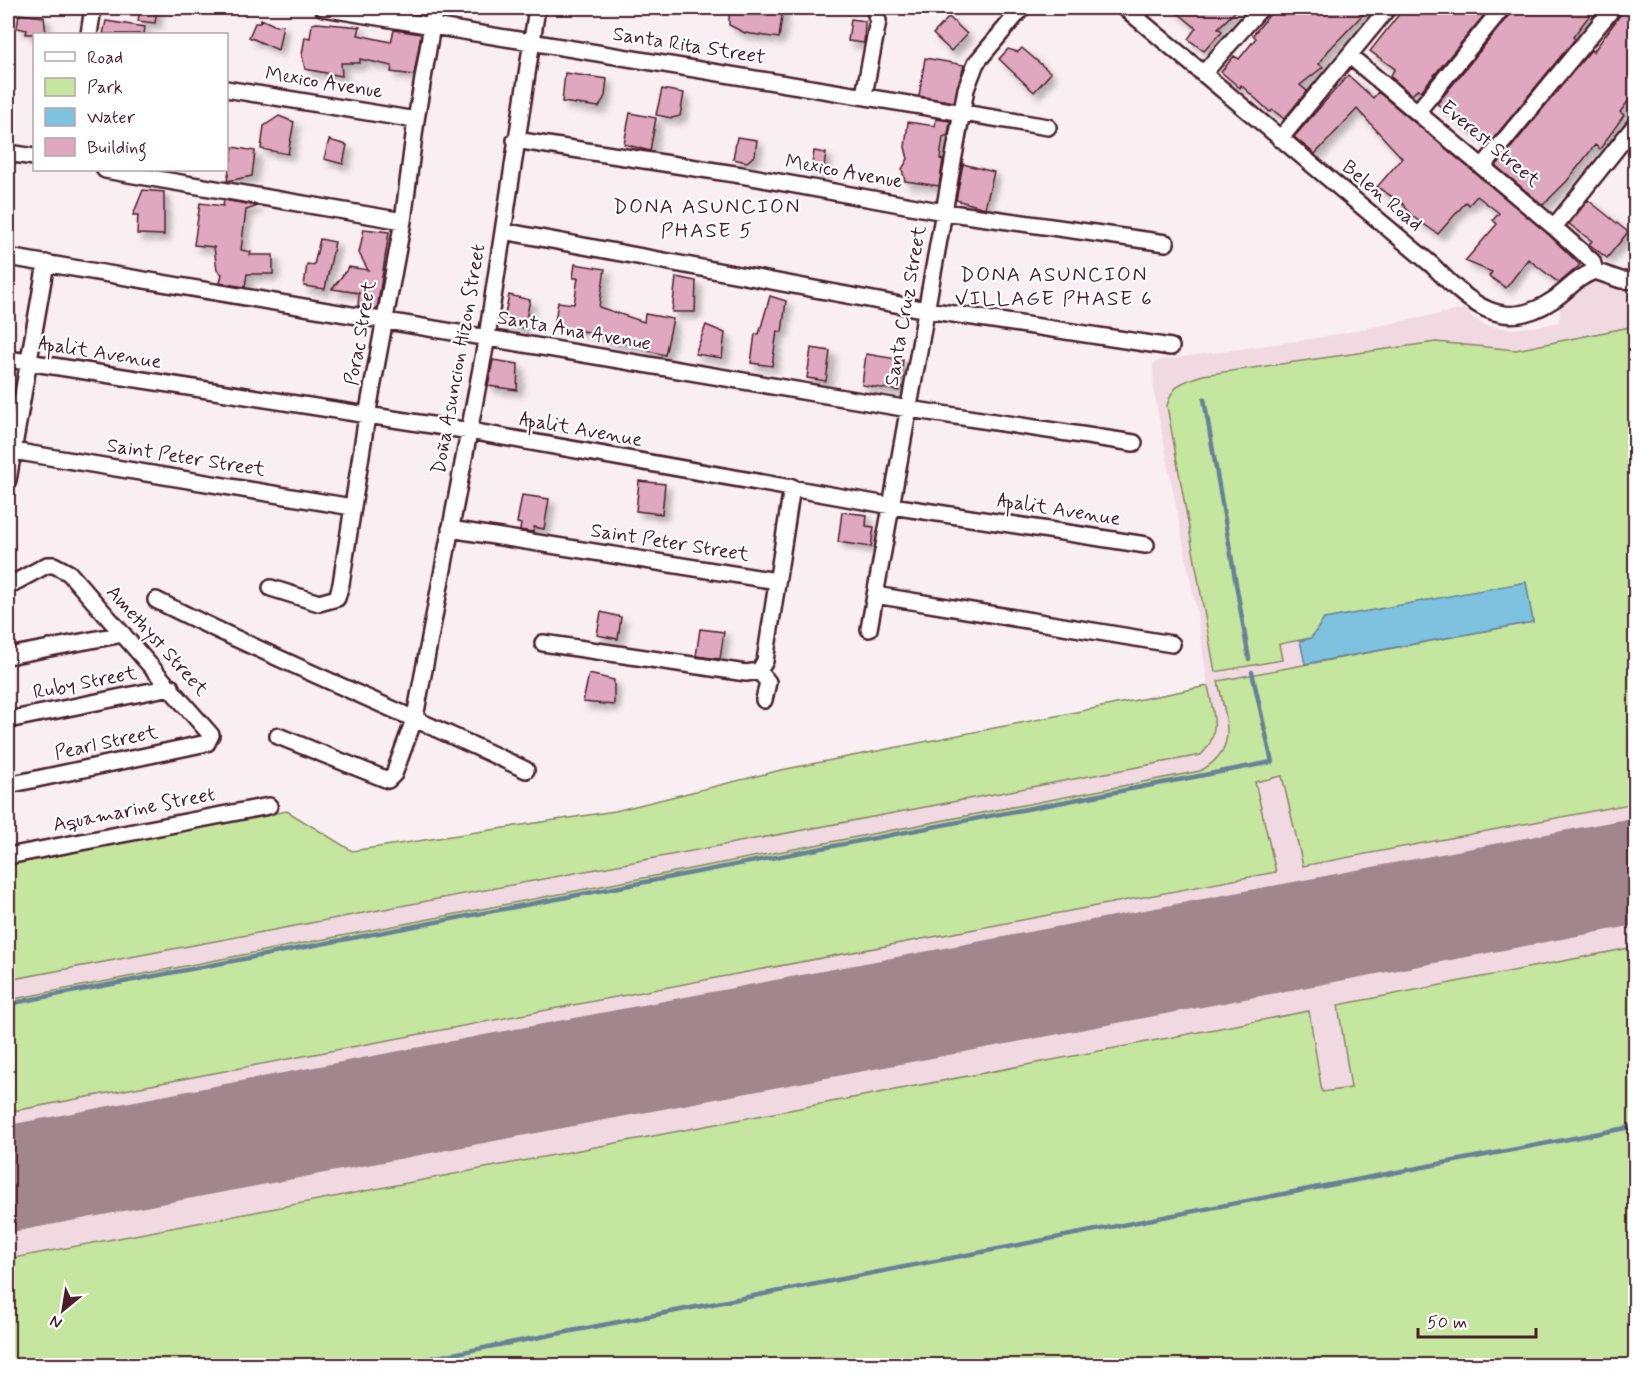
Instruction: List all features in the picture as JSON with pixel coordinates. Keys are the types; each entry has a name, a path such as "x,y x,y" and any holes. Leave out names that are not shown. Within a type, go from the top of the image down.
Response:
{"street":[{"path":"89,33 93,8"},
{"name":"Santa Rita Street","path":"323,8 1048,127"},
{"name":"Porac Street","path":"271,588 319,603 337,598 367,416 403,221 416,120 435,8"},
{"name":"Doña Asuncion Hizon Street","path":"278,736 388,780 394,774 415,717 487,338 515,140 537,8"},
{"name":"Santa Cruz Street","path":"869,629 966,89 976,63 1022,8"},
{"name":"Belen Road","path":"1125,8 1432,266 1461,294 1490,312 1505,315 1534,310 1552,301 1579,277 1595,271"},
{"path":"1203,74 1261,8"},
{"path":"1280,139 1388,8"},
{"path":"1418,111 1502,8"},
{"path":"1484,165 1613,8"},
{"path":"864,95 876,14"},
{"name":"Everest Street","path":"1350,56 1484,165 1592,261 1595,271"},
{"name":"Mexico Avenue","path":"228,88 416,120"},
{"path":"1554,227 1635,124"},
{"name":"Mexico Avenue","path":"515,140 741,175 944,212 1166,243"},
{"path":"8,153 33,157"},
{"path":"111,171 403,221"},
{"path":"503,231 927,310 1171,347"},
{"name":"Santa Ana Avenue","path":"8,257 909,409 1134,443"},
{"path":"8,480 46,263"},
{"path":"1595,271 1621,280 1635,281"},
{"name":"Apalit Avenue","path":"8,359 470,431 891,506 1146,545"},
{"name":"Saint Peter Street","path":"13,451 352,507"},
{"path":"759,671 765,661 792,487"},
{"name":"Saint Peter Street","path":"450,530 777,582"},
{"name":"Amethyst Street","path":"8,586 47,565 54,565 69,573 210,732 211,738"},
{"path":"875,595 1172,644"},
{"path":"156,600 279,659 415,717 526,770"},
{"path":"8,657 123,634"},
{"path":"543,643 746,673 759,671"},
{"path":"759,671 768,682 764,700"},
{"name":"Ruby Street","path":"8,720 171,687"},
{"name":"Pearl Street","path":"8,786 207,743 211,738"},
{"name":"Aquamarine Street","path":"8,856 269,806"}],"shaded area":[{"path":"1599,278 1627,292 1635,291 1635,1365 8,1366 8,865 287,811 352,851 615,811 781,770 1208,686 1197,614 1154,392 1153,364 1160,360 1312,339 1465,309 1473,318 1486,326 1513,329 1541,326 1559,322 1560,304 1583,279"}],"green space":[{"path":"1635,326 1635,803 1303,866 1282,776 1255,782 1276,872 8,1112 8,1000 1200,771 1213,762 1226,743 1226,720 1218,681 1533,622 1525,582 1311,638 1279,644 1282,660 1215,672 1167,406 1169,399 1179,385 1203,375 1436,342 1516,350"},
{"path":"1208,686 1214,714 1214,731 1208,747 1201,755 8,980 8,865 287,811 352,851 615,811 781,770"},
{"path":"1635,947 1635,1365 8,1365 8,1259 1309,1011 1322,1092 1351,1088 1338,1005"}],"water":[{"path":"1526,582 1533,622 1305,664 1300,641 1311,638 1324,619"}],"building":[{"path":"140,8 157,8 155,23 138,21"},
{"path":"399,8 422,8 420,14 398,10"},
{"path":"783,8 779,38 745,33 729,25 729,9"},
{"path":"1172,8 1239,8 1218,28 1222,31 1204,51 1188,39 1196,28"},
{"path":"1275,8 1369,8 1328,51 1319,64 1323,67 1300,85 1307,91 1284,119 1273,110 1270,112 1241,85 1240,88 1221,72 1234,56 1239,59 1256,38 1253,35"},
{"path":"1404,8 1490,8 1421,91 1418,89 1412,95 1390,76 1395,69 1370,51"},
{"path":"1511,8 1601,8 1592,18 1589,16 1573,37 1575,39 1488,145 1437,104 1510,14"},
{"path":"1622,8 1635,8 1635,92 1620,112 1624,115 1600,149 1595,145 1567,181 1543,205 1496,166 1591,50 1593,52 1621,14"},
{"path":"19,14 44,17 46,33 26,34 27,30 17,28"},
{"path":"949,17 967,34 951,51 933,34"},
{"path":"261,19 276,26 283,25 278,50 249,37 255,23 260,23"},
{"path":"851,19 865,21 864,43 848,41"},
{"path":"106,21 145,27 144,33 103,33"},
{"path":"312,24 360,27 358,35 391,42 394,30 421,34 414,75 391,72 392,66 360,59 360,63 341,63 342,76 305,69 302,55 305,37 310,38"},
{"path":"1022,48 1051,73 1034,92 999,59 1008,49 1018,52"},
{"path":"925,58 964,65 954,102 919,96"},
{"path":"565,73 607,79 605,96 599,107 562,102"},
{"path":"1348,75 1373,98 1378,92 1548,234 1580,265 1559,283 1528,259 1506,288 1489,276 1492,272 1465,261 1497,224 1493,220 1499,213 1477,196 1469,205 1466,202 1438,234 1412,216 1402,203 1377,187 1402,158 1357,109 1315,154 1294,137"},
{"path":"662,89 684,93 680,116 672,118 656,115"},
{"path":"630,113 656,118 650,151 624,144"},
{"path":"279,116 294,122 288,154 261,149 264,126"},
{"path":"936,119 950,121 948,135 943,137 940,159 943,160 939,186 905,181 902,169 908,159 905,147 908,122 935,126"},
{"path":"737,137 757,140 755,155 747,162 733,159"},
{"path":"329,140 347,145 343,164 324,159"},
{"path":"233,147 255,151 252,176 227,181"},
{"path":"814,151 826,153 823,174 811,172"},
{"path":"963,164 994,172 985,208 956,200"},
{"path":"143,190 164,192 164,235 137,234 138,215 133,215"},
{"path":"224,200 258,206 246,210 241,250 251,252 250,255 273,255 273,274 247,274 245,287 220,283 222,274 217,270 214,247 194,245 200,203 223,206"},
{"path":"1588,200 1628,232 1607,258 1589,244 1592,241 1569,224"},
{"path":"364,229 389,232 377,309 358,306 359,293 332,289 349,267 368,270 359,253"},
{"path":"320,239 335,242 325,289 304,286 307,264 314,265"},
{"path":"575,264 605,269 599,307 644,322 645,314 673,319 665,355 641,349 641,346 611,342 595,333 554,327 558,302 574,304 578,278 573,278"},
{"path":"676,277 696,281 695,312 672,312"},
{"path":"509,295 530,300 524,328 503,323"},
{"path":"770,296 786,301 782,332 777,331 772,366 751,363 755,334 759,334"},
{"path":"706,325 725,333 722,358 695,354"},
{"path":"811,348 830,351 826,381 807,378"},
{"path":"866,354 903,360 899,391 862,385"},
{"path":"493,360 518,364 517,390 488,386"},
{"path":"639,481 665,484 662,514 636,511"},
{"path":"522,495 549,499 544,529 534,527 533,532 520,530 521,524 517,523"},
{"path":"842,512 867,515 866,526 874,527 871,547 838,542"},
{"path":"601,612 621,617 618,639 597,635"},
{"path":"700,629 724,632 720,659 696,656"},
{"path":"589,674 614,680 614,705 583,702"}],"waterway":[{"path":"1204,399 1249,659"},
{"path":"8,1004 1272,762 1252,672"},
{"path":"390,1366 1636,1126"}],"runway":[{"path":"8,1179 1636,871"}],"district":[{"name":"DONA ASUNCION PHASE 5","path":"707,219"},
{"name":"DONA ASUNCION VILLAGE PHASE 6","path":"1054,287"}]}
